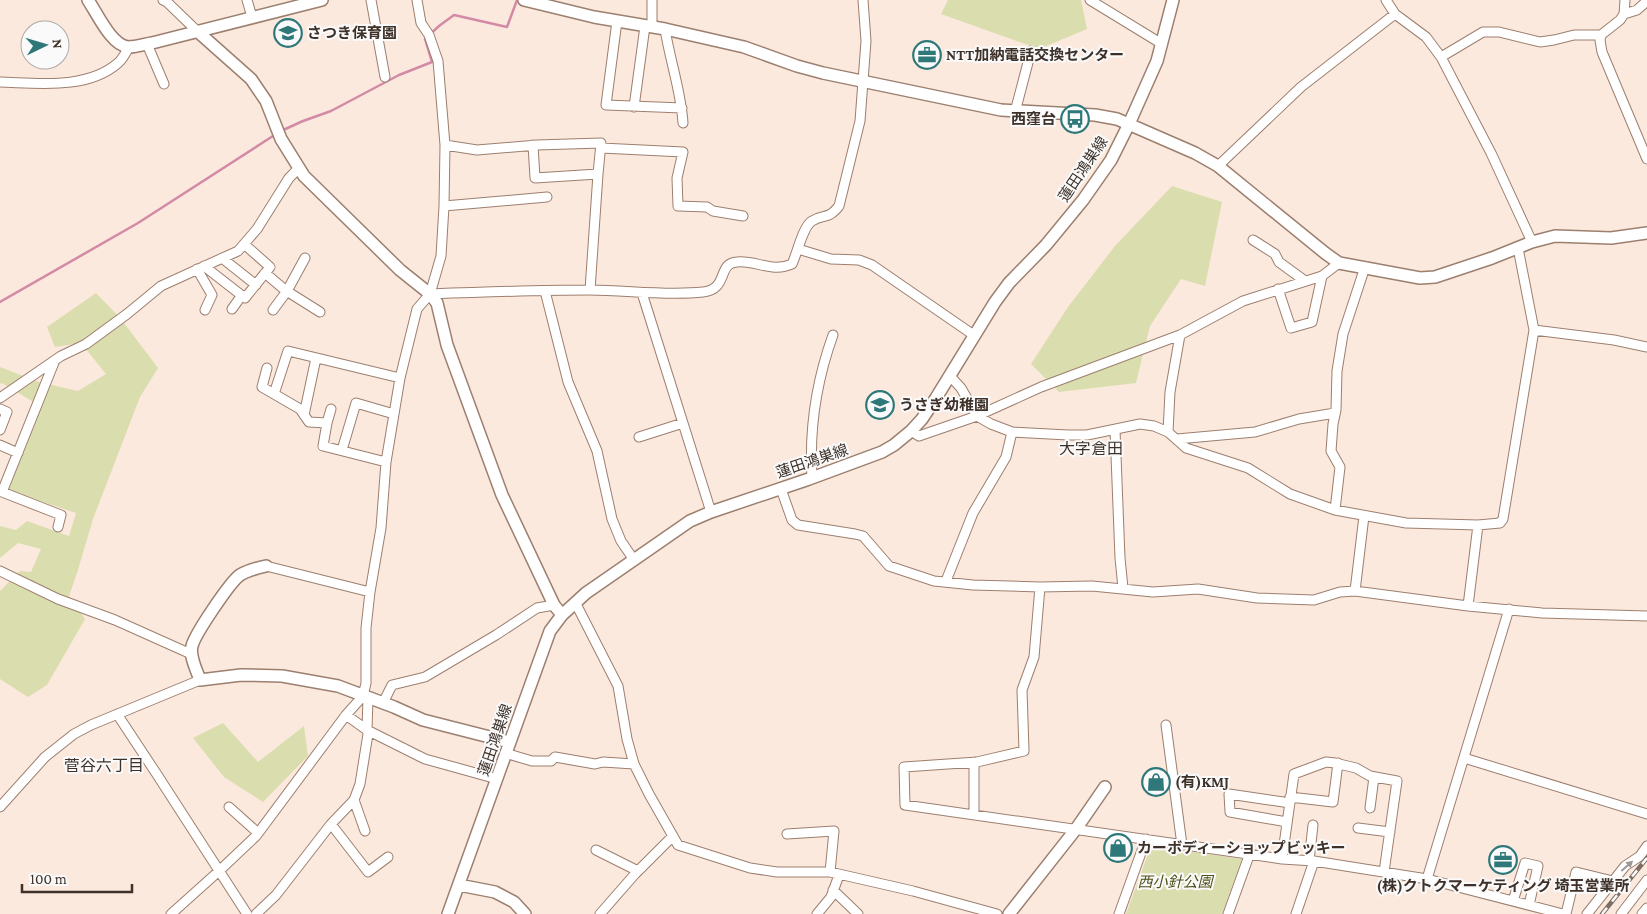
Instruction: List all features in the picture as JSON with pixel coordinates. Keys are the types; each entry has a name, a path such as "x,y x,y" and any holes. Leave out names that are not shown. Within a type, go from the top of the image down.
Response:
{"street":[{"path":"88,0 113,38 124,46 129,47 322,0"},
{"path":"163,0 251,79 266,101 281,139 304,176 400,270 430,294 437,303 446,345 502,495 554,604 562,615"},
{"path":"247,0 252,17"},
{"path":"371,0 385,77"},
{"path":"256,914 276,895 331,824 354,800 360,784 368,734 365,696 366,628 381,528 386,462 400,378 417,309 430,294 440,256 444,206 445,145 438,62 430,35 421,23 417,0"},
{"path":"524,0 617,21 744,46 797,66 864,83 1014,112 1095,115 1112,118 1195,153 1218,166 1339,263 1420,278 1435,277 1532,242 1555,236 1611,238 1647,233"},
{"path":"634,107 652,0"},
{"path":"430,294 590,290 692,293 712,290 719,284 728,265 736,262 784,268 792,264 804,228 812,221 832,215 839,206 856,138 864,83 866,41 863,0"},
{"path":"1090,0 1162,44"},
{"name":"蓮田鴻巣線","path":"448,914 550,631 562,615 575,602 690,521 882,452 911,431 922,419 1008,283 1046,244 1083,200 1111,160 1149,80 1162,44 1173,0"},
{"path":"1386,0 1395,14 1426,37 1441,57 1491,153 1532,242"},
{"path":"1441,57 1483,32 1499,32 1540,42 1574,35 1601,35 1620,20 1624,14 1625,0"},
{"path":"1624,14 1636,10 1647,1"},
{"path":"1218,166 1301,87 1395,14"},
{"path":"617,21 606,106 682,108"},
{"path":"665,29 682,108 683,123"},
{"path":"1601,35 1602,52 1647,159"},
{"path":"146,44 164,84"},
{"path":"0,82 43,84 71,82 91,77 120,62 129,47"},
{"path":"1014,112 1031,51"},
{"path":"445,145 477,150 601,142 590,290"},
{"path":"533,145 535,178 598,174"},
{"path":"601,148 683,152 677,178 678,206 707,207 713,211 743,216"},
{"path":"0,398 56,359 86,344 161,286 238,251 257,229 289,178 299,168"},
{"path":"444,206 547,196"},
{"path":"1253,240 1275,254 1279,262 1305,281"},
{"path":"201,267 245,298 270,267 244,244"},
{"path":"950,376 961,388 977,416 1012,432 1068,436 1115,430 1140,424 1154,426 1168,432 1186,448 1248,468 1290,494 1335,510 1406,523 1478,525 1500,523 1534,330 1518,248"},
{"path":"798,249 831,259 859,260 872,265 975,336"},
{"path":"222,258 256,285"},
{"path":"273,310 287,291 305,258"},
{"path":"911,431 919,436 977,416 1041,387 1180,335 1243,301 1322,276 1339,263"},
{"path":"201,267 212,295 205,310"},
{"path":"1335,510 1340,467 1331,451 1335,413 1336,371 1343,334 1365,267"},
{"path":"265,272 287,291 320,312"},
{"path":"1278,289 1291,328 1312,322 1322,276"},
{"path":"545,291 568,382 597,451 612,519 621,540 634,560"},
{"path":"642,293 711,512"},
{"path":"232,309 242,295"},
{"path":"1534,330 1614,340 1647,347"},
{"path":"812,478 810,447 817,392 824,360 833,335"},
{"path":"1168,432 1170,392 1180,335"},
{"path":"274,394 288,351 400,378"},
{"path":"304,415 316,358"},
{"path":"56,359 2,492 61,515 58,527"},
{"path":"267,368 262,386 300,409 309,422 327,423"},
{"path":"342,450 356,403 394,414"},
{"path":"0,409 7,412 0,430"},
{"path":"331,409 323,446 386,462"},
{"path":"1177,439 1255,432 1299,419 1335,413"},
{"path":"639,437 683,424"},
{"path":"1115,430 1123,588"},
{"path":"946,581 973,513 1006,457 1012,432"},
{"path":"0,445 18,453"},
{"path":"781,488 792,520 798,526 863,536 889,566 934,581 973,585 1092,586 1153,592 1198,589 1257,598 1314,600 1340,592 1355,591 1468,606 1542,613 1647,616"},
{"path":"1355,591 1364,516"},
{"path":"1468,606 1478,525"},
{"path":"200,680 191,654 191,647 198,632 239,576 252,569 266,566 370,592"},
{"path":"0,570 58,598 115,620 191,654"},
{"path":"1040,587 1034,657 1022,690 1024,751 974,762 904,767 905,805 1282,859 1311,861 1427,879 1564,914 1576,872 1613,881"},
{"path":"575,602 618,686 627,739 634,764 678,845 750,868 777,872 835,873 913,891 997,914"},
{"path":"383,703 392,685 424,677 496,636 537,608 554,604"},
{"path":"1427,879 1509,609"},
{"path":"0,805 45,757 83,729 200,680 242,675 282,676 338,686 423,720 507,748 532,761 551,761 555,758 595,764 603,762 634,764"},
{"path":"171,914 258,833 346,715 365,696"},
{"path":"117,714 247,914"},
{"path":"346,715 367,730 425,758 497,779"},
{"path":"1166,725 1182,845"},
{"path":"1464,758 1647,814"},
{"path":"974,762 974,815"},
{"path":"1282,859 1294,774 1326,762 1338,763 1374,776 1397,781 1384,872"},
{"path":"1287,822 1230,812 1229,794 1333,802 1338,763"},
{"path":"1370,808 1374,776"},
{"path":"1009,914 1076,829 1105,787"},
{"path":"354,800 365,831"},
{"path":"229,806 258,833"},
{"path":"331,824 368,872 388,857"},
{"path":"1296,914 1311,861 1313,825"},
{"path":"1358,828 1390,832"},
{"path":"787,834 834,830 835,873 833,890 817,914"},
{"path":"604,913 638,871 673,836"},
{"path":"1119,914 1146,840"},
{"path":"1587,914 1625,866 1640,856 1647,846"},
{"path":"596,850 638,871"},
{"path":"1228,914 1250,853"},
{"path":"1513,901 1525,862 1538,866 1530,905"},
{"path":"1621,914 1647,880"},
{"path":"459,885 495,892 514,902 525,914"},
{"path":"833,890 858,914"},
{"path":"1642,914 1647,908"}],"green space":[{"path":"948,0 1081,0 1087,29 1039,49 941,14"},
{"path":"1172,186 1222,202 1205,286 1181,279 1150,326 1136,383 1059,392 1031,364 1068,307 1115,246"},
{"path":"96,293 121,319 158,368 140,397 93,519 69,596 85,619 47,685 28,697 0,679 0,591 20,571 31,572 41,549 18,543 0,558 0,526 16,530 27,521 69,536 76,513 8,490 40,406 2,383 0,384 0,367 39,382 78,391 106,374 81,343 55,347 47,327"},
{"path":"223,723 258,762 304,726 308,756 263,802 224,777 193,738"},
{"name":"西小針公園","path":"1151,846 1242,859 1222,914 1126,914"}],"waterway":[{"path":"281,131 331,111 399,75 432,62 425,39 454,15 507,27 517,0"},
{"path":"0,302 138,223 276,134"}],"railway":[{"path":"1602,914 1647,858"}],"place":[{"name":"さつき保育園","path":"288,33"},
{"name":"NTT加納電話交換センター","path":"927,55"},
{"name":"西窪台","path":"1075,119"},
{"name":"うさぎ幼稚園","path":"880,405"},
{"name":"(有)KMJ","path":"1156,782"},
{"name":"カーボディーショップビッキー","path":"1118,848"},
{"name":"(株)クトクマーケティング 埼玉営業所","path":"1503,860"}],"district":[{"name":"大字倉田","path":"1091,448"},
{"name":"菅谷六丁目","path":"104,765"}]}
